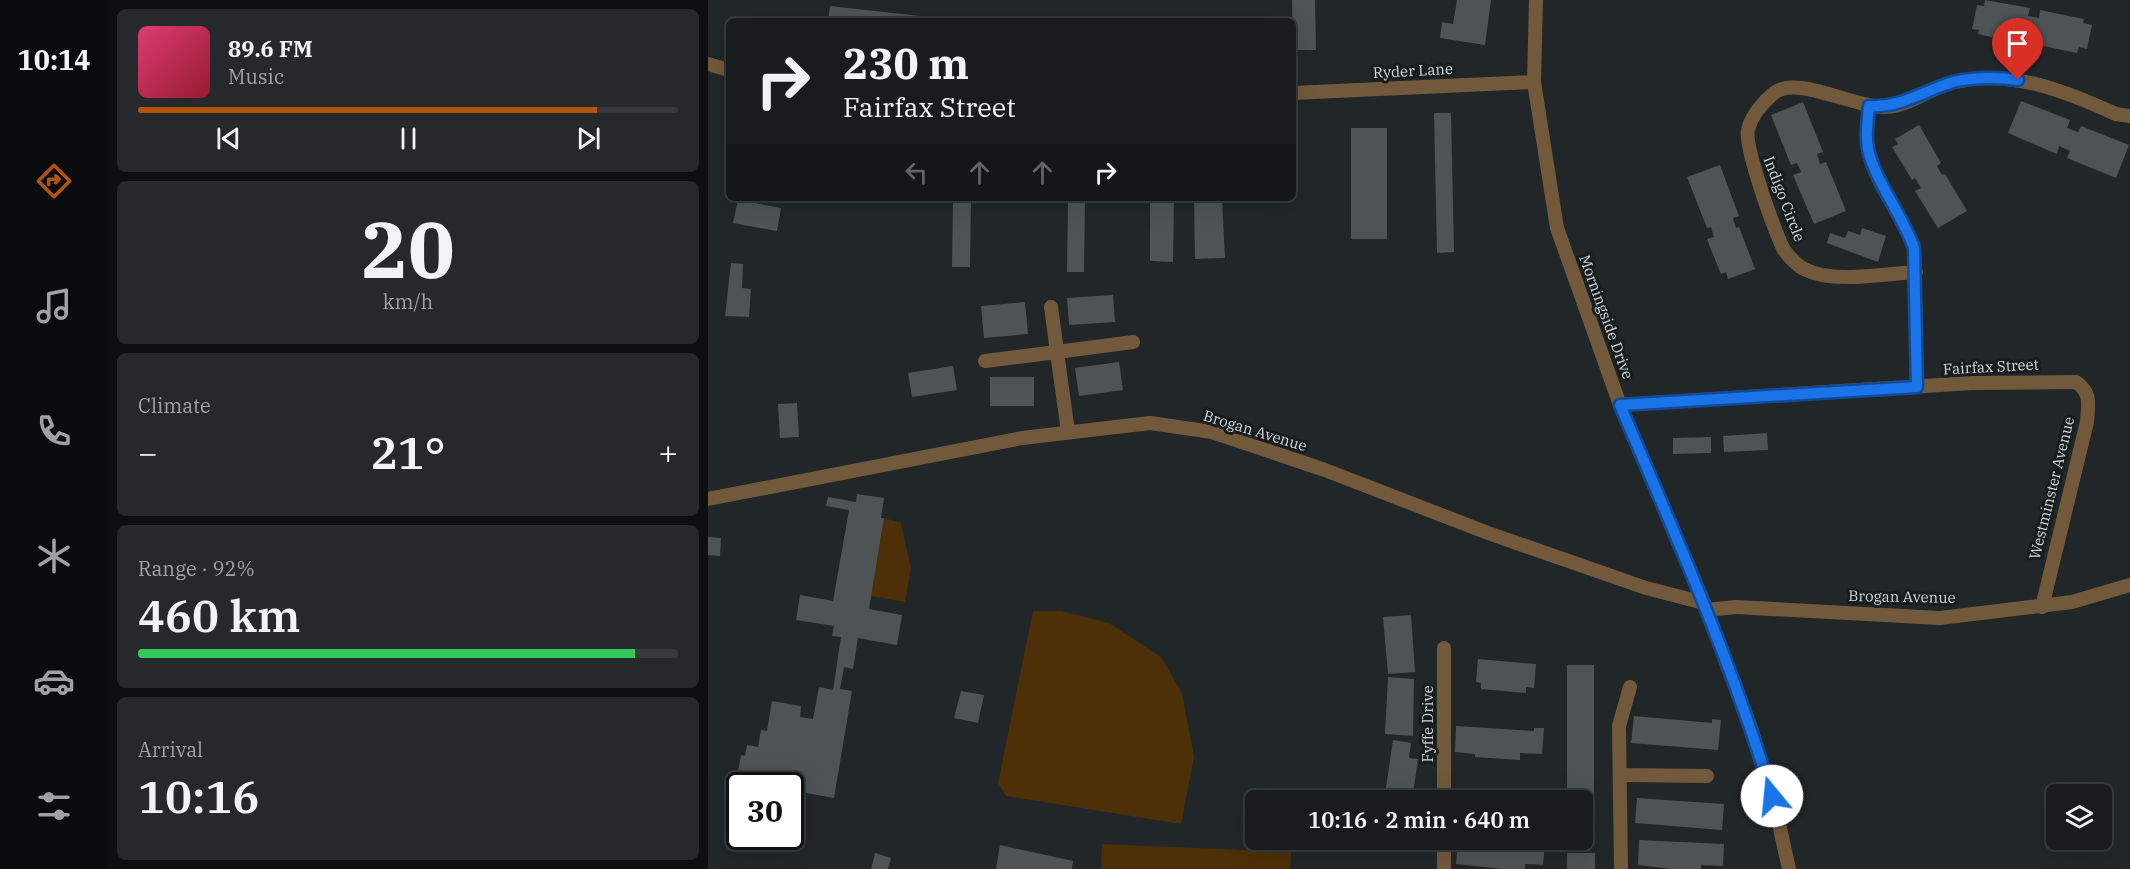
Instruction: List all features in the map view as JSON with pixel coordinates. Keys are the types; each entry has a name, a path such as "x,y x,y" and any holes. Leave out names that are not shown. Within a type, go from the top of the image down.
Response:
{"street":[{"name":"Morningside Drive","path":"1536,0 1534,82 1557,228 1620,405 1705,607 1751,728 1778,819 1789,869"},
{"path":"708,64 726,69"},
{"name":"Indigo Circle","path":"1916,272 1827,277 1802,268 1785,252 1750,155 1748,130 1760,107 1776,91 1797,87 1869,106 1886,107 1911,100 1955,82 2003,77 2033,82 2116,114 2130,116"},
{"name":"Ryder Lane","path":"1296,93 1534,82"},
{"path":"1869,106 1866,133 1868,150 1914,248 1917,387"},
{"path":"1051,307 1068,432"},
{"path":"985,361 1133,342"},
{"name":"Fairfax Street","path":"1620,405 1917,387 2076,382"},
{"name":"Westminster Avenue","path":"2042,607 2087,422 2089,398 2083,387 2076,382"},
{"name":"Brogan Avenue","path":"708,499 1011,440 1150,423 1212,432 1325,470 1488,532 1705,607 1940,618 2072,602 2130,585"},
{"name":"Fyffe Drive","path":"1444,648 1444,790"},
{"path":"1621,869 1619,726 1630,687"},
{"path":"1620,775 1707,776"},
{"path":"1444,850 1444,869"}],"shaded area":[{"path":"884,518 901,523 911,568 905,602 871,596"},
{"path":"1033,611 1061,611 1109,623 1161,657 1182,693 1194,757 1181,824 1006,796 998,783"},
{"path":"1102,844 1291,852 1290,869 1101,869"}],"building":[{"path":"1292,0 1315,0 1316,50 1296,50 1296,18 1292,18"},
{"path":"1457,0 1491,0 1485,45 1440,38 1442,22 1453,24"},
{"path":"1985,0 2030,8 2028,16 2039,18 2040,10 2084,19 2083,23 2092,25 2087,49 2079,47 2077,53 2034,44 2035,38 2024,35 2023,44 1978,34 1979,30 1972,29 1977,5 1984,6"},
{"path":"830,6 929,17 929,18 828,18"},
{"path":"2021,101 2070,120 2067,128 2078,132 2081,126 2129,145 2116,178 2067,158 2070,151 2059,146 2057,154 2008,133"},
{"path":"1803,102 1823,152 1817,154 1820,164 1826,162 1846,211 1814,224 1793,175 1801,172 1797,163 1791,165 1771,115"},
{"path":"1434,113 1451,113 1454,252 1437,253"},
{"path":"1919,125 1941,163 1937,166 1942,175 1945,174 1967,211 1938,228 1915,191 1921,188 1915,178 1912,180 1892,147 1898,144 1895,139"},
{"path":"1351,128 1387,128 1387,239 1351,239"},
{"path":"1720,165 1739,216 1733,218 1736,228 1739,227 1755,269 1728,279 1726,272 1721,274 1712,252 1707,239 1714,237 1711,227 1707,228 1687,177"},
{"path":"738,201 781,208 777,231 733,223"},
{"path":"953,201 971,201 970,267 952,267"},
{"path":"1068,201 1085,201 1084,272 1067,272"},
{"path":"1150,201 1174,201 1173,262 1150,261"},
{"path":"1194,201 1222,201 1225,258 1195,259"},
{"path":"1862,228 1886,236 1878,262 1827,243 1830,233 1845,238 1848,231 1860,235"},
{"path":"731,263 743,264 742,288 751,289 749,317 725,316"},
{"path":"1113,295 1115,322 1069,325 1067,298"},
{"path":"1025,302 1028,334 984,338 981,306"},
{"path":"1119,362 1123,390 1079,396 1075,368"},
{"path":"953,366 957,390 912,397 908,373"},
{"path":"990,377 1034,377 1034,406 990,406"},
{"path":"797,403 799,437 780,438 778,404"},
{"path":"1767,433 1768,450 1724,452 1723,436"},
{"path":"1711,437 1711,453 1673,454 1673,438"},
{"path":"857,494 884,498 881,518 884,518 869,609 902,615 897,645 858,638 853,669 844,667 840,689 852,691 834,798 804,793 804,772 738,771 741,755 745,756 747,745 758,747 761,730 767,731 772,701 801,706 800,717 813,719 819,687 833,690 841,637 832,636 834,626 796,620 800,595 833,601 849,510 826,506 828,497 856,502"},
{"path":"708,537 721,538 720,556 708,555"},
{"path":"1411,615 1415,672 1388,674 1383,617"},
{"path":"1478,659 1536,664 1534,688 1526,687 1526,693 1481,689 1481,683 1476,682"},
{"path":"1567,665 1594,665 1594,835 1593,790 1567,790"},
{"path":"1388,677 1414,679 1413,736 1385,734"},
{"path":"961,691 984,695 978,723 954,718"},
{"path":"1634,716 1712,723 1712,719 1721,720 1718,750 1631,743"},
{"path":"1456,726 1534,731 1534,728 1544,728 1542,754 1520,753 1520,760 1475,757 1475,754 1455,752"},
{"path":"1393,740 1411,743 1409,758 1418,759 1414,790 1386,790"},
{"path":"1637,798 1724,804 1722,830 1635,823"},
{"path":"1639,840 1724,844 1723,866 1701,865 1701,869 1672,869 1638,865"},
{"path":"1000,845 1073,861 1072,869 996,869"},
{"path":"1457,850 1544,850 1543,865 1525,864 1525,869 1456,864"},
{"path":"875,853 891,858 888,869 871,869"},
{"path":"1567,853 1595,853 1595,869 1567,869"}],"route":[{"path":"1772,796 1751,728 1717,635 1620,405 1837,390 1917,387 1914,248 1868,150 1866,133 1869,106 1886,107 1911,100 1955,82 2003,77 2018,80"}]}
